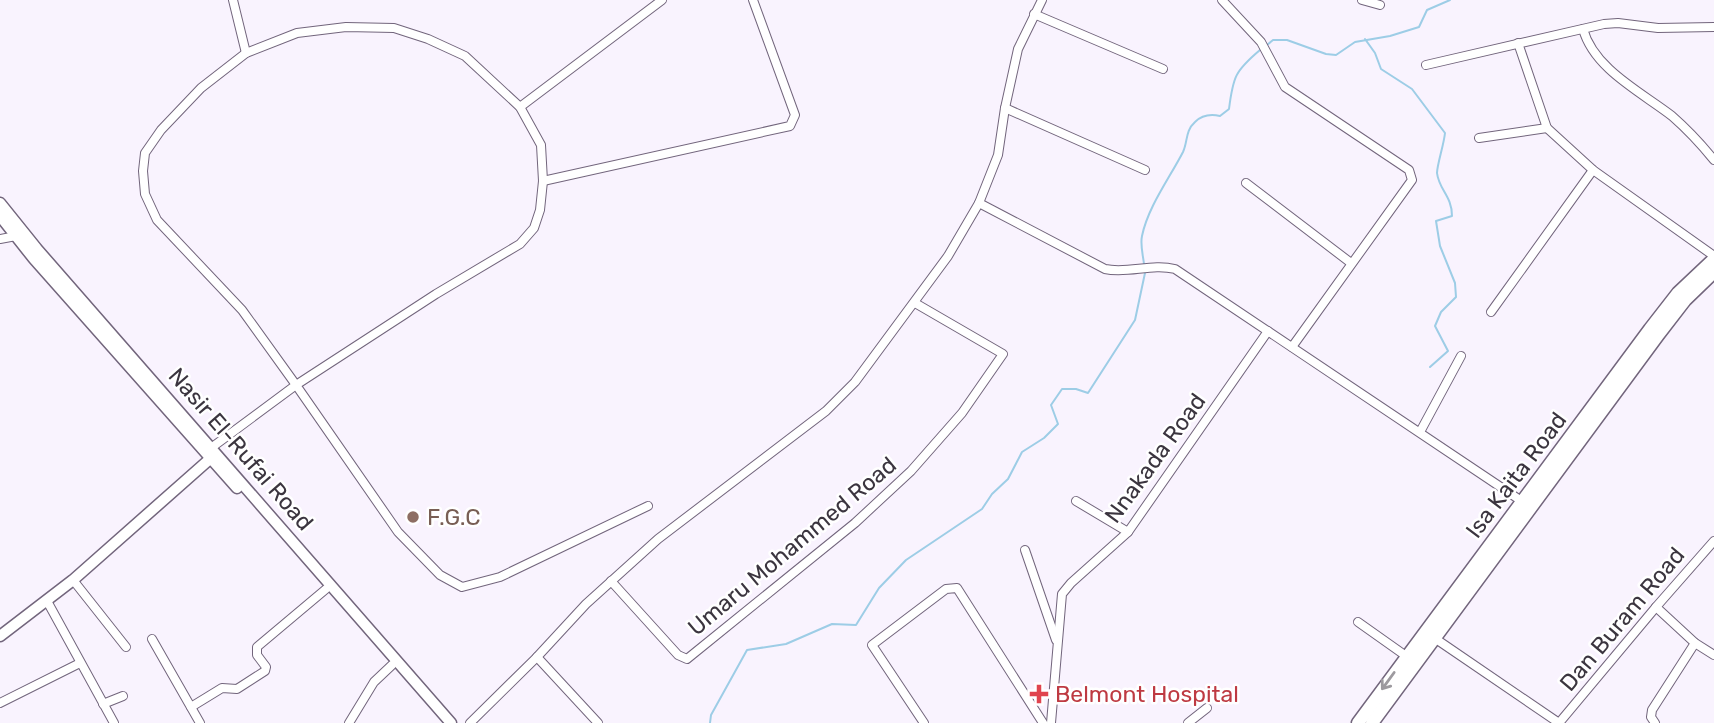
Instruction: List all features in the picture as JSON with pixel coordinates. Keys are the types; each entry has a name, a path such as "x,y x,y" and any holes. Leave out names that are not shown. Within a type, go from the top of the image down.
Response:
{"main road":[{"name":"Nasir El-Rufai Road","path":"0,203 90,315"},
{"name":"Nasir El-Rufai Road","path":"0,216 292,545 442,723"},
{"name":"Isa Kaita Road","path":"1358,723 1406,656 1430,634 1654,332 1678,293 1714,258"},
{"name":"Isa Kaita Road","path":"1372,723 1430,634 1523,502 1654,332 1714,272"},
{"path":"0,636 73,580 211,453"},
{"name":"Nasir El-Rufai Road","path":"292,545 326,589 451,723"}],"street":[{"path":"233,0 247,53"},
{"path":"520,107 662,0"},
{"path":"543,181 790,127 795,115 753,0"},
{"path":"470,723 611,581 658,539 826,411 855,382 948,256 979,203 998,155 1018,49 1042,0"},
{"path":"1222,0 1261,42 1280,80 1290,92 1409,170 1412,176 1412,180 1292,347"},
{"path":"1362,0 1380,5"},
{"path":"1034,14 1163,69"},
{"path":"1426,65 1604,24 1618,23 1658,29 1714,27"},
{"path":"211,453 296,385 436,294 520,244 534,228 540,210 543,181 541,145 520,107 465,56 428,39 394,28 346,27 297,33 247,53 201,88 161,130 145,153 145,194 157,220 242,310 296,385 398,532 440,575 462,587 500,577 648,506"},
{"path":"1583,29 1586,40 1601,61 1696,138 1714,160"},
{"path":"1518,43 1547,128 1593,170 1714,258"},
{"path":"1005,108 1145,170"},
{"path":"1479,138 1547,128"},
{"path":"1491,312 1593,170"},
{"path":"1246,183 1351,263"},
{"path":"979,203 1105,269 1140,269 1162,265 1175,269 1523,502"},
{"path":"0,239 16,236"},
{"name":"Umaru Mohammed Road","path":"611,581 678,654 687,659 864,514 911,471 962,413 1003,354 915,303"},
{"name":"Nnakada Road","path":"1051,723 1062,594 1128,533 1268,331"},
{"path":"1420,432 1461,356"},
{"path":"1076,501 1128,533"},
{"name":"Dan Buram Road","path":"1559,723 1714,541"},
{"path":"1025,550 1057,644"},
{"path":"73,580 126,647"},
{"path":"924,723 872,645 952,587 957,588 1043,723"},
{"path":"191,707 222,688 237,689 265,671 266,667 257,654 257,648 326,589"},
{"path":"47,601 114,723"},
{"path":"1656,607 1695,643 1714,655"},
{"path":"1358,622 1406,656"},
{"path":"1430,634 1559,723"},
{"path":"152,639 200,723"},
{"path":"1656,723 1651,717 1652,709 1695,643"},
{"path":"537,657 598,723"},
{"path":"349,723 374,682 391,661"},
{"path":"0,703 80,663"},
{"path":"103,704 123,696"},
{"path":"1188,723 1207,708"}],"waterway":[{"path":"1267,45 1273,40 1287,40 1336,55 1355,42 1390,36 1419,27 1427,10 1450,0"},
{"path":"1365,39 1375,53 1381,69 1412,89 1445,133 1437,173 1450,203 1452,216 1436,221 1440,246 1455,283 1456,297 1441,312 1435,326 1448,351 1430,367"},
{"path":"1144,264 1141,243 1145,225 1183,152 1190,129 1201,118 1220,116 1229,109 1232,89 1240,69 1260,50"},
{"path":"710,723 711,715 747,650 786,644 832,624 856,625 879,588 906,560 982,509 992,494 1008,479 1022,452 1044,438 1058,424 1051,405 1062,389 1076,389 1088,393 1135,320 1145,273"}],"place":[{"name":"F.G.C","path":"413,517"},
{"name":"Belmont Hospital","path":"1039,694"}]}
